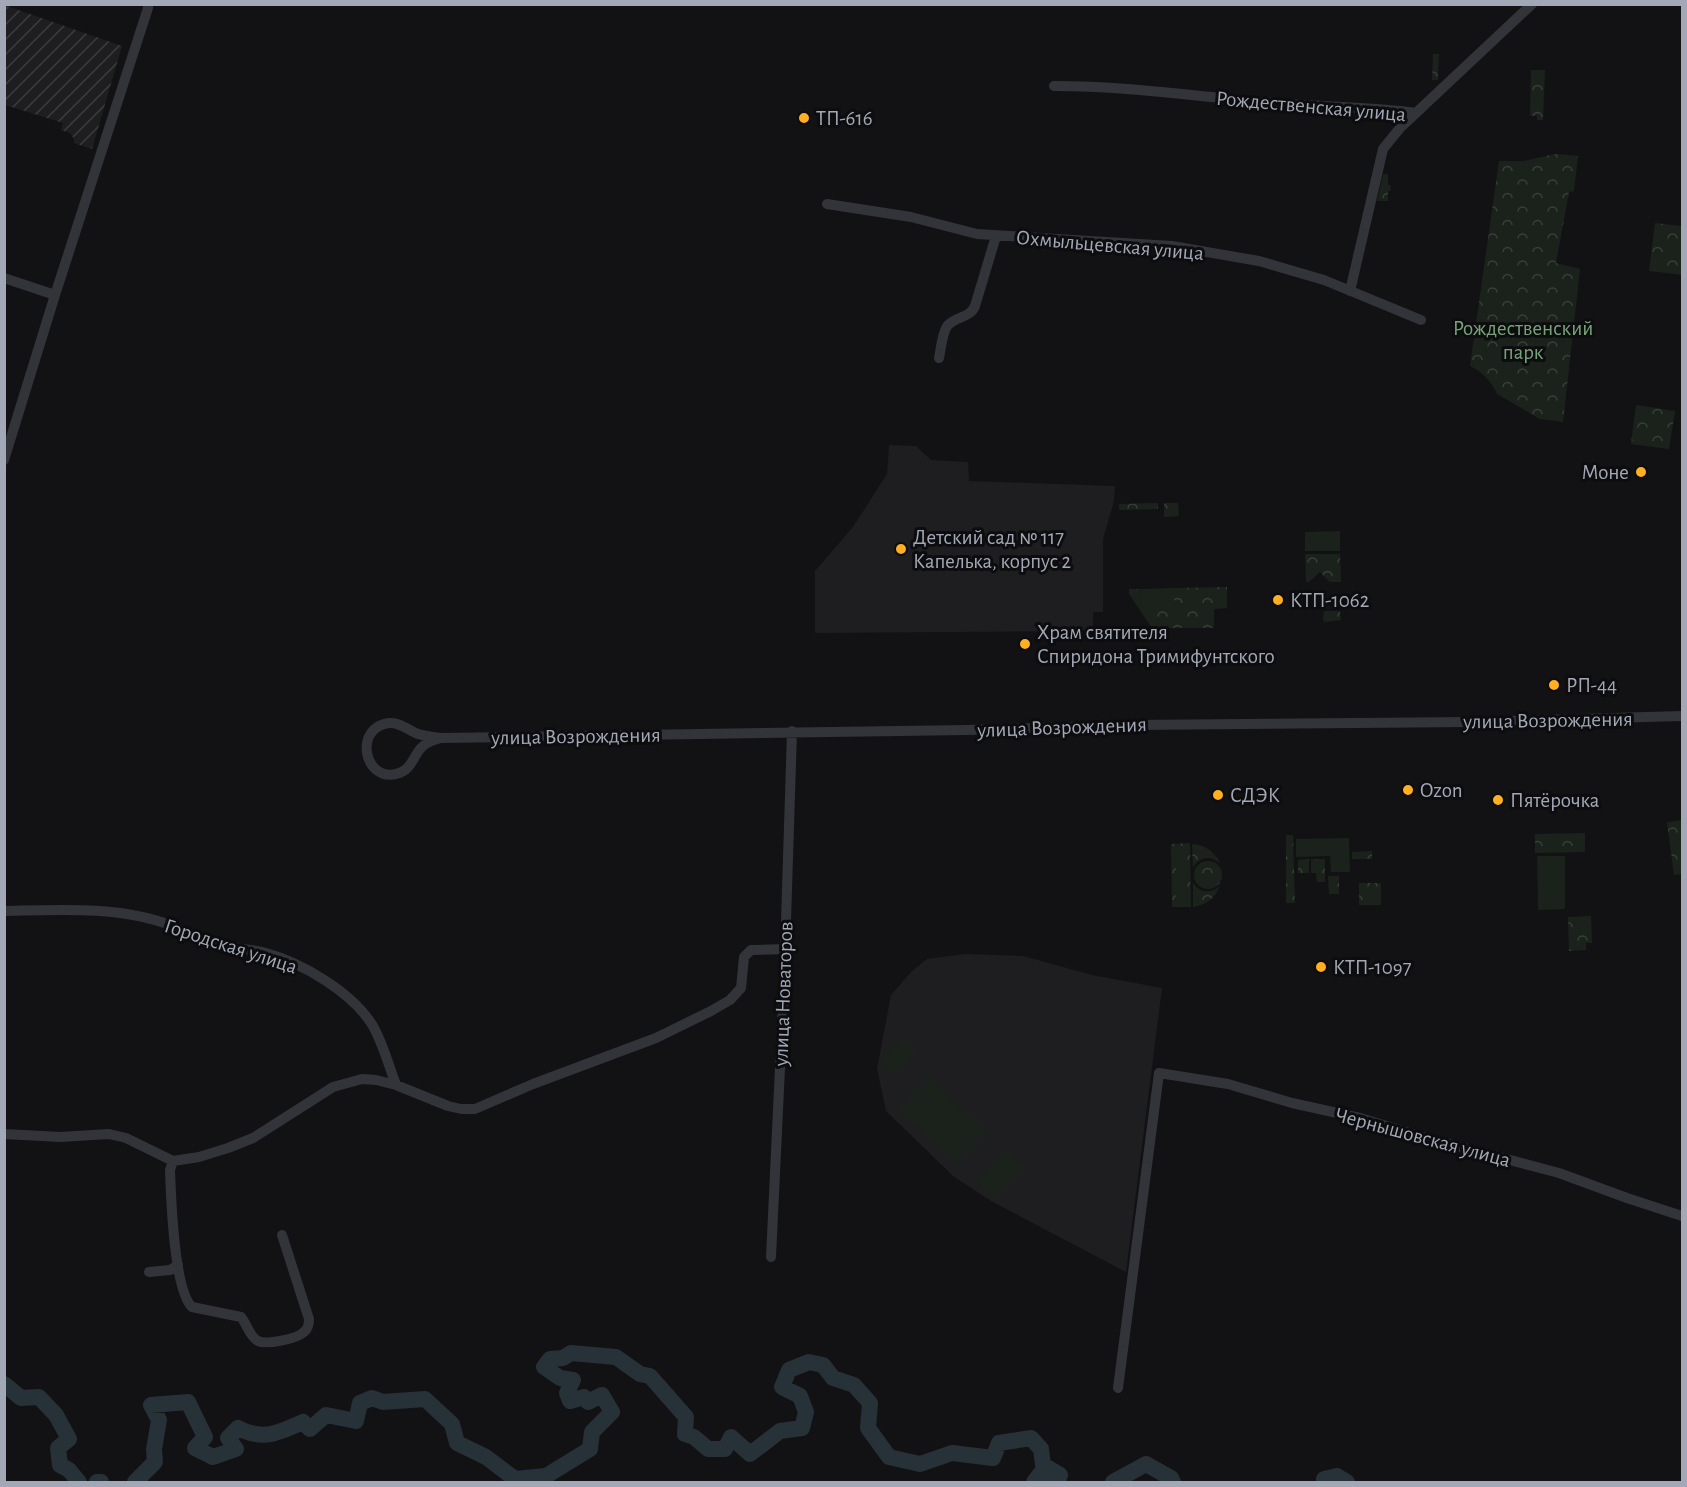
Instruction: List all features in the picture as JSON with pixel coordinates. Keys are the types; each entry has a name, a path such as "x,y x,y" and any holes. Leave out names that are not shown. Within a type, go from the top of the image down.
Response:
{"street":[{"path":"4,460 148,4"},
{"path":"1416,113 1532,4"},
{"name":"Рождественская улица","path":"1054,86 1172,92 1275,103 1416,113"},
{"name":"Рождественская улица","path":"1350,291 1383,149 1391,137 1416,113"},
{"name":"Охмыльцевская улица","path":"827,204 911,217 977,234 1172,246 1268,263 1315,277 1421,320"},
{"path":"939,358 948,325 968,315 975,306 996,236"},
{"path":"4,278 55,295"},
{"name":"улица Возрождения","path":"441,738 422,746 410,767 397,774 387,774 378,770 371,764 367,755 366,745 369,736 379,726 388,723 398,724 420,734 441,738 968,730 1133,725 1469,722 1683,716"},
{"name":"улица Новаторов","path":"771,1257 786,949 792,731"},
{"name":"Городская улица","path":"4,911 112,911 166,924 192,937 219,946 267,953 303,969 341,992 357,1007 372,1025 396,1085"},
{"path":"4,1134 60,1137 109,1134 126,1138 173,1161 199,1157 253,1138 333,1087 362,1079 396,1085 448,1106 475,1109 533,1084 656,1038 711,1011 730,1000 741,988 744,957 751,950 786,949"},
{"name":"Чернышовская улица","path":"1118,1388 1159,1073 1228,1084 1292,1104 1360,1118 1559,1173 1683,1216"},
{"path":"173,1161 170,1170 171,1195 178,1265 184,1296 192,1307 241,1317 253,1337 259,1342 274,1342 302,1335 308,1326 309,1319 282,1235"},
{"path":"149,1272 170,1270 178,1265"}],"shaded area":[{"path":"4,5 122,46 92,149 74,143 70,133 61,130 63,123 5,105"},
{"path":"889,445 916,446 931,460 968,462 969,481 1115,486 1114,501 1103,539 1103,612 1093,612 1093,631 815,633 815,571 853,527 887,474"},
{"path":"964,954 1023,956 1092,975 1162,988 1126,1272 991,1201 953,1176 886,1111 877,1069 891,995 911,972 927,959"}],"green space":[{"path":"1433,54 1439,54 1438,80 1432,80"},
{"path":"1531,70 1545,70 1543,120 1537,120 1537,116 1530,116"},
{"name":"Рождественский парк","path":"1555,154 1578,156 1574,191 1569,192 1556,263 1580,269 1563,422 1540,419 1497,394 1486,377 1470,366 1499,161 1524,161"},
{"path":"1383,174 1388,174 1388,185 1391,185 1388,191 1388,201 1377,201"},
{"path":"1655,223 1682,226 1682,275 1649,271"},
{"path":"1636,405 1675,411 1669,449 1631,444"},
{"path":"1158,503 1158,509 1119,510 1119,504"},
{"path":"1164,503 1178,503 1179,516 1164,517"},
{"path":"1340,531 1340,551 1305,551 1305,532"},
{"path":"1305,554 1340,554 1341,582 1330,582 1320,572 1306,582"},
{"path":"1227,587 1227,608 1214,609 1214,628 1152,628 1129,594 1129,589 1140,589 1141,606 1173,606 1174,588"},
{"path":"1174,588 1174,606 1141,606 1140,589"},
{"path":"1324,611 1340,611 1341,620 1325,622 1323,620"},
{"path":"1682,820 1682,874 1674,875 1667,822"},
{"path":"1585,833 1585,852 1535,853 1535,834"},
{"path":"1286,835 1293,835 1295,903 1286,903"},
{"path":"1349,838 1350,872 1331,872 1330,856 1296,857 1296,839"},
{"path":"1190,843 1191,907 1172,907 1171,844"},
{"path":"1192,844 1209,849 1220,863 1205,858 1193,867"},
{"path":"1372,851 1372,859 1352,859 1352,852"},
{"path":"1537,856 1565,856 1565,909 1538,910"},
{"path":"1309,859 1309,873 1298,873 1298,860"},
{"path":"1311,859 1325,859 1325,882 1317,882 1316,873 1311,873"},
{"path":"1208,861 1218,865 1222,875 1218,885 1208,889 1198,885 1194,875 1198,865"},
{"path":"1176,867 1186,867 1187,902 1176,902"},
{"path":"1328,876 1339,876 1339,894 1329,894"},
{"path":"1193,883 1199,889 1206,891 1220,886 1210,900 1193,907"},
{"path":"1359,883 1381,883 1381,905 1359,905"},
{"path":"1591,916 1592,943 1586,943 1586,950 1569,951 1568,917"},
{"path":"901,1038 916,1053 895,1076 879,1061"},
{"path":"928,1077 987,1132 957,1164 898,1109"},
{"path":"1005,1149 1024,1167 994,1199 975,1181"}],"waterway":[{"path":"135,1482 155,1462 154,1449 159,1420 151,1405 188,1402 205,1437 195,1448 213,1457 236,1449 228,1438 238,1428 263,1435 303,1422 310,1429 326,1415 356,1421 360,1403 372,1398 383,1402 425,1399 452,1424 457,1443 486,1457 515,1479 546,1476 590,1449 592,1432 612,1412 602,1395 588,1402 584,1397 570,1401 567,1393 573,1380 560,1378 544,1367 550,1359 563,1358 571,1353 616,1357 640,1374 650,1376 686,1417 685,1434 694,1437 708,1449 725,1449 731,1437 750,1454 780,1431 802,1428 806,1412 800,1396 782,1387 789,1370 809,1362 823,1365 833,1378 854,1385 870,1403 868,1428 889,1457 920,1464 952,1453 993,1458 999,1443 1031,1438 1041,1449 1043,1465 1060,1475 1057,1482"},
{"path":"4,1384 21,1398 39,1397 56,1415 69,1439 58,1448 60,1465 69,1470 79,1482"},
{"path":"1113,1482 1146,1464 1171,1478 1173,1482"},
{"path":"1034,1482 1040,1474 1053,1482"},
{"path":"1325,1482 1324,1479 1337,1476 1347,1482"}],"place":[{"name":"ТП-616","path":"804,118"},
{"name":"Моне","path":"1641,472"},
{"name":"Детский сад № 117 Капелька, корпус 2","path":"901,549"},
{"name":"КТП-1062","path":"1278,600"},
{"name":"Храм святителя Спиридона Тримифунтского","path":"1025,644"},
{"name":"РП-44","path":"1554,685"},
{"name":"Ozon","path":"1408,790"},
{"name":"СДЭК","path":"1218,795"},
{"name":"Пятёрочка","path":"1498,800"},
{"name":"КТП-1097","path":"1321,967"}]}
